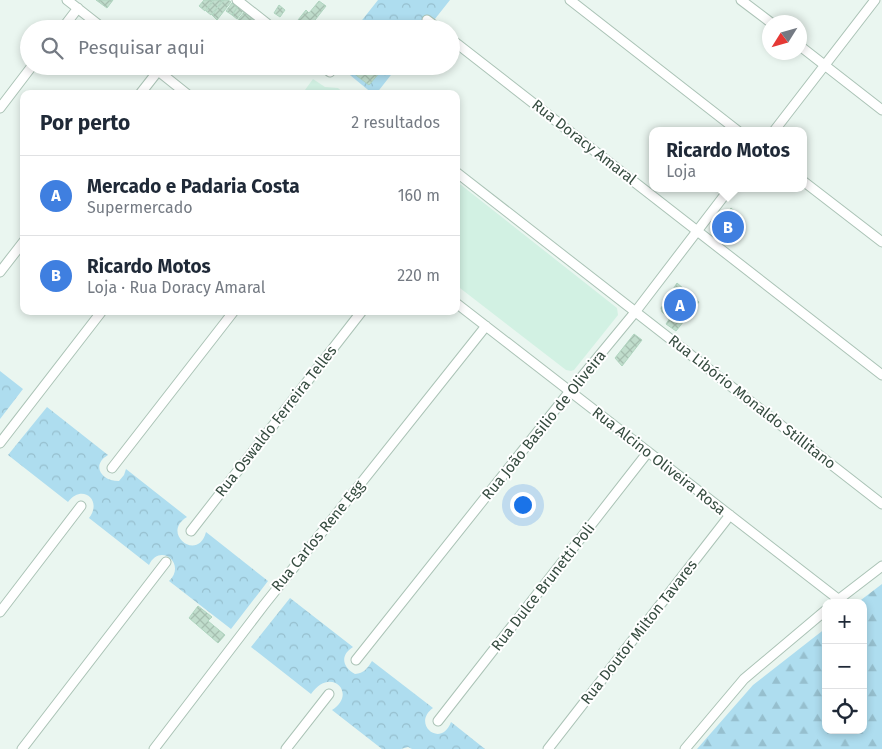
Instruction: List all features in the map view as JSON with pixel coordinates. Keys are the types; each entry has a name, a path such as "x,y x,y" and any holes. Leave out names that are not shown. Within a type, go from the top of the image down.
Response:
{"street":[{"path":"67,0 93,20"},
{"path":"237,0 263,20"},
{"path":"570,0 733,127"},
{"path":"740,0 762,16"},
{"path":"777,127 875,0"},
{"path":"69,20 78,8"},
{"name":"Rua Doracy Amaral","path":"460,46 882,375"},
{"path":"807,52 882,110"},
{"path":"0,108 25,75"},
{"path":"142,90 151,75"},
{"path":"163,75 182,90"},
{"name":"Rua Libório Monaldo Stillitano","path":"460,175 882,504"},
{"path":"807,184 882,242"},
{"name":"Rua João Basilio de Oliveira","path":"356,660 636,311 727,192"},
{"path":"0,272 20,247"},
{"name":"Rua Alcino Oliveira Rosa","path":"460,306 730,515 834,599"},
{"path":"0,443 99,315"},
{"path":"112,468 231,315"},
{"name":"Rua Oswaldo Ferreira Telles","path":"191,531 359,315"},
{"name":"Rua Carlos Rene Egg","path":"154,749 264,605 486,326"},
{"name":"Rua Dulce Brunetti Poli","path":"438,721 648,452"},
{"path":"0,612 81,506"},
{"name":"Rua Doutor Milton Tavares","path":"548,749 730,515"},
{"path":"22,749 166,562"},
{"path":"839,599 882,566"},
{"path":"685,749 744,679 822,613"},
{"path":"286,749 329,694"}],"shaded area":[{"path":"313,79 325,87 338,88 340,90 305,90"},
{"path":"460,184 617,308 618,315 574,370 566,370 460,288"}],"green space":[{"path":"378,0 450,0 434,20 362,20"},
{"path":"350,75 391,75 379,90 368,90"},
{"path":"0,371 23,389 0,419"},
{"path":"47,407 108,455 100,463 100,472 103,475 119,481 126,469 187,517 177,530 183,542 189,545 196,545 202,541 206,532 268,581 231,629 169,581 174,574 175,568 170,558 165,555 159,555 149,565 89,518 94,505 89,496 79,494 73,496 68,502 8,455"},
{"path":"882,584 882,749 697,749 753,685 822,631 822,734 867,734 867,599 862,599"},
{"path":"290,598 353,647 344,657 347,668 355,674 361,673 372,661 433,708 427,714 425,721 426,727 430,731 435,734 441,733 446,730 451,722 485,749 412,749 408,747 382,749 332,710 339,704 342,697 342,690 339,685 333,682 326,682 311,694 251,647"}],"building":[{"path":"96,0 113,0 107,8"},
{"path":"204,0 213,0 205,11 199,6"},
{"path":"214,0 223,0 211,15 206,11"},
{"path":"224,0 231,2 217,20 212,15"},
{"path":"319,1 326,6 315,20 298,20 306,10 309,13"},
{"path":"232,3 237,7 232,15 226,11"},
{"path":"279,5 285,10 280,17 274,13"},
{"path":"238,7 243,11 237,19 232,15"},
{"path":"244,12 254,20 238,20"},
{"path":"356,75 377,75 369,85"},
{"path":"731,208 741,217 724,239 718,232 719,225"},
{"path":"677,283 699,302 676,331 666,324 670,318 662,312 661,308"},
{"path":"634,334 642,340 622,366 615,358"},
{"path":"198,606 212,617 208,621 225,635 218,643 189,618"}],"place":[{"name":"Ricardo Motos","path":"728,227"},
{"name":"Mercado e Padaria Costa","path":"680,305"}]}
